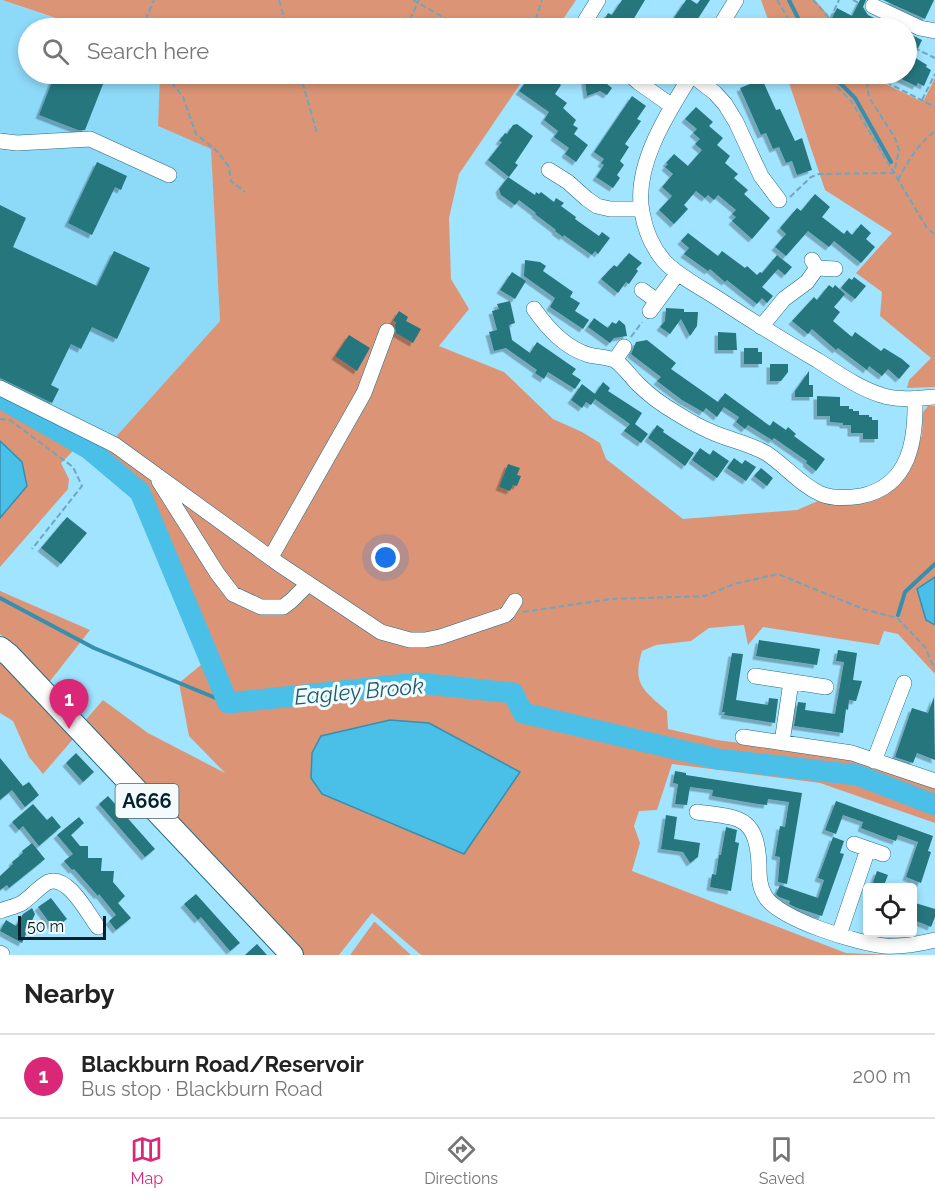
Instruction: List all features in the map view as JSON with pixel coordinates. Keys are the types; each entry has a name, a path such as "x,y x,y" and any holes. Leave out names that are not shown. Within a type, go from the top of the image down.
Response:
{"highway":[{"name":"A666","path":"0,648 292,955"}],"street":[{"path":"586,18 598,0"},
{"path":"725,18 736,0"},
{"path":"873,6 899,18"},
{"path":"917,27 935,31"},
{"path":"641,84 672,106"},
{"path":"686,84 672,106 650,153 643,175 641,209 646,230 654,248 665,262 678,273 761,327 864,389 883,396 935,397"},
{"path":"704,84 725,104 761,176 777,190"},
{"path":"0,141 90,139 169,175"},
{"path":"545,167 568,182 597,206 610,209 641,209"},
{"path":"761,327 784,299 807,282 814,263 835,269"},
{"path":"642,290 653,306 678,273"},
{"path":"534,309 539,326 570,347 586,354 615,360 649,394 679,415 713,433 766,454 807,486 823,495 836,497 866,495 880,489 896,477 906,461 912,444 915,398"},
{"path":"271,557 364,393 387,331"},
{"path":"615,360 624,347"},
{"path":"0,388 115,445 308,584 381,632 410,640 440,637 512,607"},
{"path":"155,473 217,573 234,594 261,607 283,607 308,584"},
{"path":"756,676 826,687"},
{"path":"782,742 791,682"},
{"path":"874,761 904,682"},
{"path":"743,736 852,753 935,781"},
{"path":"702,817 739,820 752,830 758,844 761,887 769,902 788,914 863,943 902,946 935,940"},
{"path":"839,935 868,849"},
{"path":"0,911 21,903 49,882 64,883 78,906 98,927"}],"path":[{"path":"146,18 154,0"},
{"path":"279,0 284,18"},
{"path":"536,18 542,0"},
{"path":"777,0 788,18"},
{"path":"813,0 829,18"},
{"path":"830,18 839,0"},
{"path":"410,18 416,1 445,18"},
{"path":"917,49 935,58"},
{"path":"922,100 935,74"},
{"path":"173,84 183,97 196,134 218,152 229,167 231,181 245,192"},
{"path":"303,84 317,133"},
{"path":"834,84 852,102 927,228 935,235"},
{"path":"868,84 869,97 895,138 899,150 894,173"},
{"path":"891,84 935,107"},
{"path":"898,180 924,139 935,131"},
{"path":"777,190 792,196 811,177 819,174 894,173"},
{"path":"624,347 653,306"},
{"path":"0,419 10,420 74,467 82,486 32,549"},
{"path":"512,607 514,613 611,599 705,596 734,584 778,574 863,609 897,618 925,647 935,670"}],"shaded area":[{"path":"0,0 55,18 18,18 18,84 160,84 158,126 211,149 220,321 113,440 0,382"},
{"path":"2,0 576,0 564,18 56,18"},
{"path":"761,0 815,0 829,16 828,18 767,18"},
{"path":"935,78 935,387 907,388 909,380 931,358 880,316 882,292 856,273 892,233 825,190 789,84 886,84 923,102"},
{"path":"160,84 520,84 459,174 449,218 451,279 469,309 439,346 504,372 553,419 600,443 606,459 683,519 797,510 818,501 840,504 912,465 922,435 923,412 928,406 935,406 935,577 917,589 926,620 935,625 935,674 898,634 884,631 879,645 763,627 748,645 744,625 709,628 691,641 656,645 642,651 638,671 642,686 667,711 668,729 717,740 850,758 935,786 935,823 820,783 672,764 657,810 639,811 634,826 640,843 632,871 846,953 894,955 421,955 372,913 339,955 304,955 83,723 103,700 148,733 225,773 189,736 179,683 213,655 151,498 144,487 93,445 0,393 113,440 220,321 211,149 158,126"},
{"path":"0,403 76,448 61,463 69,479 68,489 0,567 0,518 27,485 22,462 0,441"},
{"path":"0,441 22,462 27,486 0,518"},
{"path":"935,577 935,625 926,620 917,589"},
{"path":"0,591 90,630 47,685 0,634"},
{"path":"0,655 74,738 43,774 29,757 13,721 0,713"},
{"path":"390,720 429,723 520,772 464,854 322,794 311,778 312,753 321,736"},
{"path":"375,922 411,955 350,955"}],"building":[{"path":"622,0 645,0 634,18 605,18 608,13 612,15"},
{"path":"686,0 697,4 700,0 710,0 698,18 674,18"},
{"path":"860,0 866,0 863,7 868,15 874,18 832,18 837,8 852,16"},
{"path":"883,0 934,0 925,19"},
{"path":"917,38 922,40 917,51"},
{"path":"917,59 931,70 924,86 918,83 916,86 912,84 917,84"},
{"path":"51,84 103,84 85,130 78,130 39,115"},
{"path":"524,84 561,85 555,94 567,103 563,108 576,120 573,125 578,128 574,134 588,145 576,162 565,154 569,148 554,137 558,131 544,120 549,112 519,91"},
{"path":"585,84 607,84 612,88 607,95 600,91 587,96"},
{"path":"750,84 764,84 776,110 780,109 795,141 802,138 812,170 797,175 792,161 786,163 779,147 773,149 766,133 761,135 740,88"},
{"path":"632,96 646,106 637,119 641,121 625,144 629,147 620,161 624,165 617,175 620,178 613,188 596,177 604,165 601,163 604,159 594,152"},
{"path":"696,107 713,122 709,126 723,138 717,145 730,156 725,163 738,174 734,178 748,190 744,194 770,218 752,239 732,221 736,217 732,214 736,210 718,195 714,200 708,195 705,198 696,191 684,205 688,209 674,224 659,210 672,196 662,187 673,174 665,167 668,164 666,163 674,154 688,166 702,150 695,144 700,139 693,133 697,129 685,119"},
{"path":"517,124 533,136 515,163 518,165 509,177 488,160 502,142 499,141 505,133 507,134 513,125"},
{"path":"97,162 127,176 121,190 115,187 92,235 68,223"},
{"path":"508,177 535,195 536,192 539,194 541,192 554,202 556,198 564,203 561,206 576,217 575,219 599,236 602,232 610,238 598,254 595,251 592,255 555,231 519,200 515,205 501,195 499,189"},
{"path":"815,194 830,207 822,217 844,234 847,230 852,235 861,224 871,233 866,239 875,247 861,263 834,241 829,247 808,231 786,256 775,247 786,234 780,228 797,208 801,211"},
{"path":"0,205 26,218 13,247 97,286 114,251 150,268 117,339 92,327 81,349 71,344 51,385 59,389 52,403 0,378"},
{"path":"688,233 718,256 722,251 757,275 762,273 777,255 792,267 785,275 778,269 762,287 773,296 767,303 762,298 757,304 727,280 725,282 710,269 708,271 684,254 689,248 681,241"},
{"path":"629,253 642,263 636,269 638,271 629,284 626,282 618,293 601,279 614,265 617,267"},
{"path":"525,260 540,262 546,266 543,271 573,292 570,297 580,303 575,311 589,320 583,329 550,307 555,298 524,276"},
{"path":"512,272 526,281 515,299 500,290"},
{"path":"854,277 866,286 855,299 841,288 849,278 852,280"},
{"path":"829,285 833,288 835,285 845,294 834,307 840,312 833,321 852,337 855,332 881,351 884,348 910,366 899,379 888,369 882,376 869,366 867,370 838,348 836,350 812,329 808,334 792,321 814,297 817,300"},
{"path":"510,301 515,323 509,325 512,340 530,353 537,342 576,369 572,374 581,380 575,389 548,372 544,379 535,373 537,370 506,348 494,351 489,332 497,330 492,311 499,309 497,304"},
{"path":"666,308 698,312 697,326 690,336 681,319 670,334 660,327 665,321"},
{"path":"399,311 408,317 406,321 421,329 413,343 396,333 396,322 393,321"},
{"path":"594,318 608,328 612,322 616,324 619,320 625,325 627,336 614,338 610,343 588,327"},
{"path":"718,332 736,333 737,350 718,350"},
{"path":"349,335 370,348 357,371 335,356"},
{"path":"647,340 676,363 671,369 718,402 725,393 770,426 773,421 786,430 788,427 796,434 794,436 825,459 816,471 806,463 807,461 774,438 772,440 748,425 745,429 736,422 739,417 724,407 717,417 706,408 703,412 682,400 657,381 661,377 631,354 636,342"},
{"path":"744,348 758,348 758,352 762,352 762,364 744,364"},
{"path":"770,364 788,364 788,372 781,381 770,381"},
{"path":"809,371 809,385 813,385 813,397 795,397 795,391"},
{"path":"603,382 610,388 608,391 642,413 635,424 648,434 641,443 624,431 630,424 595,399 591,405 586,402 582,408 571,400 582,384 595,394"},
{"path":"817,396 840,397 840,406 849,406 849,409 853,411 859,411 859,415 869,415 872,420 878,420 878,439 863,439 863,433 851,433 851,425 830,422 830,416 817,416"},
{"path":"657,425 664,430 663,432 694,453 685,466 648,438"},
{"path":"700,448 710,455 713,450 729,461 717,478 692,460"},
{"path":"734,458 742,464 745,460 756,467 746,481 727,468"},
{"path":"508,464 520,468 517,475 521,476 517,486 513,485 510,491 499,487"},
{"path":"761,468 773,478 767,486 754,476"},
{"path":"67,517 87,533 61,564 41,548"},
{"path":"759,640 820,649 817,665 756,656"},
{"path":"838,650 857,653 853,680 862,681 856,701 849,700 843,733 794,726 798,702 806,703 805,710 835,714 844,662 836,661"},
{"path":"732,653 743,654 736,700 768,705 769,698 778,699 775,723 724,715 725,712 722,712"},
{"path":"934,697 935,760 917,753 913,763 895,757 912,708 928,713"},
{"path":"76,753 94,772 83,782 66,763"},
{"path":"0,758 23,786 29,782 39,795 25,807 12,790 0,800"},
{"path":"675,771 686,773 686,775 802,793 787,884 778,882 780,857 775,856 780,826 785,827 789,802 768,799 767,805 758,804 712,796 713,790 690,787 687,805 675,804 678,784 673,783"},
{"path":"108,796 155,849 145,857 99,804"},
{"path":"836,801 933,836 928,851 931,852 921,883 906,877 918,842 898,835 896,841 887,838 861,828 863,822 843,815 836,834 825,830"},
{"path":"33,804 47,820 52,816 61,827 39,846 23,826 19,830 12,822"},
{"path":"666,815 677,817 674,839 700,843 698,857 690,863 683,852 661,849"},
{"path":"79,817 84,823 71,835 80,846 88,846 88,858 102,858 101,871 114,871 113,882 125,896 118,903 131,918 116,930 109,921 116,915 99,894 98,896 64,861 73,854 57,835"},
{"path":"726,827 737,830 735,842 739,843 731,891 710,887 712,874 716,875"},
{"path":"833,837 844,841 840,853 844,854 822,916 797,908 789,904 790,901 779,897 776,894 780,885 818,898 824,880 818,878"},
{"path":"32,843 45,859 9,888 7,885 0,890 0,876"},
{"path":"877,871 888,875 885,883 873,883"},
{"path":"196,894 240,943 230,951 201,917 198,920 184,904"},
{"path":"51,898 67,919 54,929 38,907"},
{"path":"917,904 935,909 931,927 917,921"},
{"path":"32,908 35,914 22,943 0,931 6,920 16,926 23,914"},
{"path":"257,944 267,955 245,955"}],"waterway":[{"path":"789,0 798,18"},
{"path":"841,84 855,98 891,162"},
{"name":"Eagley Brook","path":"0,398 89,449 140,492 228,703 417,683 513,693 523,713 718,759 857,775 935,805"},
{"path":"898,615 905,592 935,564"},
{"path":"0,598 94,648 228,703"}],"place":[{"name":"Blackburn Road/Reservoir","path":"69,729"}]}
